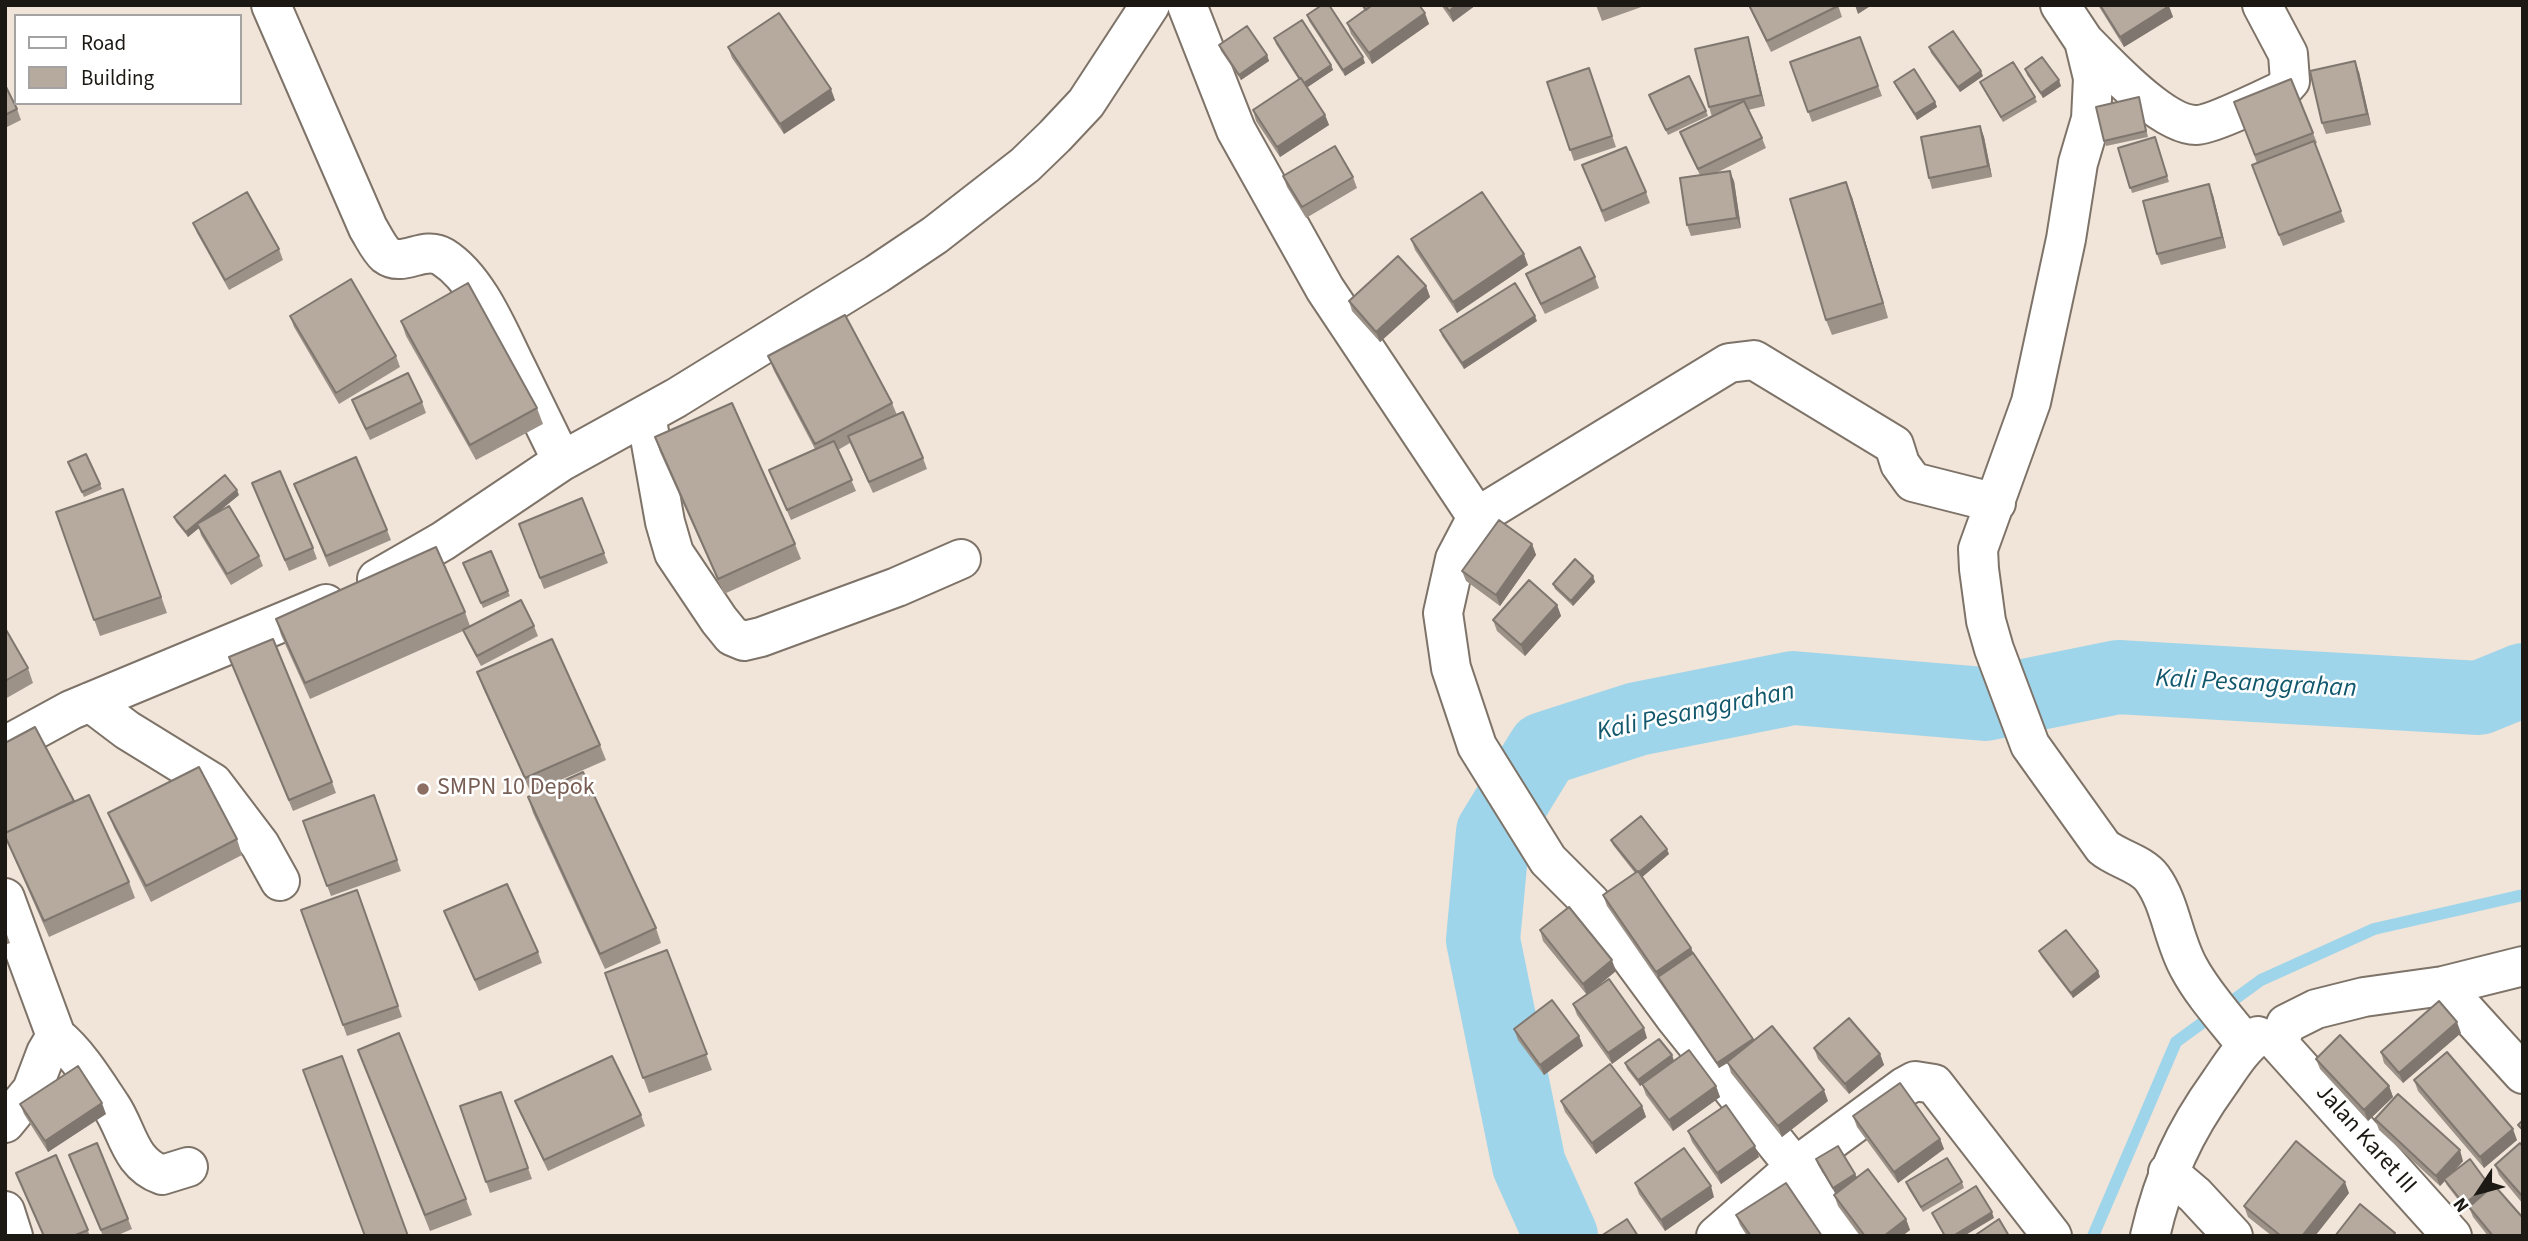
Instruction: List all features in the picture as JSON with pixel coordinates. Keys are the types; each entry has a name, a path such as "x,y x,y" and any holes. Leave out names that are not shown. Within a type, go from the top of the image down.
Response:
{"street":[{"path":"271,5 368,228 384,253 394,260 419,253 441,256 467,279 490,316 562,461"},
{"path":"5,746 42,724 90,702 341,598 397,569 562,461 646,415 877,274 980,202 1025,165 1086,103 1150,5"},
{"path":"1187,5 1236,130 1319,277 1477,517"},
{"path":"2060,5 2084,41 2127,85 2176,120 2193,125 2208,123 2281,91 2290,82 2288,54 2262,5"},
{"name":"Jalan Karet III","path":"2084,41 2093,78 2091,119 2078,163 2066,239 2031,402 1978,549 1986,621 1994,649 2029,745 2103,847 2112,855 2151,876 2189,969 2255,1039 2452,1236"},
{"path":"1846,1236 1795,1167 1674,1016 1590,902 1548,860 1477,746 1451,668 1443,613 1455,559 1477,517 1729,363 1754,360 1894,446 1900,464 1913,482 1996,503"},
{"path":"646,415 665,522 674,553 732,636 744,641 761,637 897,587 961,559"},
{"path":"90,702 127,730 213,783 260,845 280,881"},
{"path":"5,898 56,1037 69,1047 113,1108 138,1160 162,1175 188,1167"},
{"path":"2150,1236 2168,1172 2194,1118 2255,1039 2316,1009 2364,997 2443,986 2523,967"},
{"path":"2443,986 2523,1074"},
{"path":"5,1123 32,1090 46,1053 56,1037"},
{"path":"1716,1236 1795,1167 1903,1087 1915,1081 1934,1084 2052,1236"},
{"path":"2168,1172 2195,1195 2233,1236"},
{"path":"5,1211 13,1236"}],"building":[{"path":"1322,5 1329,5 1363,57 1343,70 1307,15"},
{"path":"1372,5 1419,5 1425,13 1369,53 1347,23"},
{"path":"1445,5 1457,5 1449,11"},
{"path":"1749,5 1838,5 1838,6 1767,41"},
{"path":"2100,5 2168,5 2169,6 2120,37"},
{"path":"779,13 831,89 780,124 728,47"},
{"path":"1302,20 1331,65 1304,83 1274,38"},
{"path":"1247,26 1267,55 1239,75 1219,45"},
{"path":"1953,31 1981,71 1958,87 1929,47"},
{"path":"1748,37 1761,95 1709,107 1695,49"},
{"path":"1860,37 1878,86 1808,112 1790,62"},
{"path":"2042,57 2059,80 2041,93 2025,69"},
{"path":"2355,61 2367,114 2322,123 2310,71"},
{"path":"2013,62 2035,97 2001,117 1980,82"},
{"path":"1589,68 1612,136 1570,150 1547,82"},
{"path":"1914,69 1935,102 1915,114 1894,82"},
{"path":"1689,76 1706,111 1666,130 1649,95"},
{"path":"1301,78 1325,115 1277,147 1253,110"},
{"path":"2291,79 2313,133 2255,155 2234,102"},
{"path":"5,85 17,109 5,115"},
{"path":"2139,97 2146,131 2104,141 2096,107"},
{"path":"1744,101 1762,138 1698,169 1680,132"},
{"path":"1980,126 1988,166 1929,178 1921,137"},
{"path":"2155,137 2167,176 2130,188 2118,148"},
{"path":"2314,141 2341,211 2279,235 2252,165"},
{"path":"1335,146 1353,177 1302,207 1283,176"},
{"path":"1626,147 1646,192 1602,211 1582,165"},
{"path":"1730,171 1737,218 1687,225 1680,178"},
{"path":"1846,182 1883,303 1826,320 1790,199"},
{"path":"2209,184 2222,237 2157,254 2143,201"},
{"path":"247,192 279,249 225,280 193,223"},
{"path":"1482,192 1524,254 1453,302 1411,239"},
{"path":"1580,247 1595,277 1541,304 1526,274"},
{"path":"1398,256 1426,286 1376,332 1349,301"},
{"path":"351,279 396,356 336,393 290,316"},
{"path":"468,283 537,408 470,445 401,321"},
{"path":"1515,283 1535,316 1462,363 1440,330"},
{"path":"845,315 892,403 815,444 768,356"},
{"path":"408,373 422,402 366,429 352,400"},
{"path":"732,403 795,544 718,579 655,437"},
{"path":"903,412 923,458 869,482 848,436"},
{"path":"834,441 852,480 787,510 769,470"},
{"path":"86,454 100,484 82,492 68,462"},
{"path":"356,457 387,530 326,556 294,484"},
{"path":"280,471 313,548 285,560 252,483"},
{"path":"225,475 237,490 186,532 174,517"},
{"path":"123,489 161,597 94,620 56,512"},
{"path":"582,498 604,553 540,578 519,524"},
{"path":"229,506 259,556 227,574 197,524"},
{"path":"1499,520 1532,544 1496,595 1462,571"},
{"path":"436,547 465,612 305,683 276,619"},
{"path":"491,551 508,591 481,603 463,563"},
{"path":"1575,559 1593,576 1571,601 1553,584"},
{"path":"1529,580 1557,605 1521,645 1493,620"},
{"path":"521,600 534,626 477,656 463,630"},
{"path":"5,628 28,668 5,681"},
{"path":"273,639 332,782 289,800 229,657"},
{"path":"552,639 600,745 525,778 477,672"},
{"path":"35,727 74,801 5,833 5,743"},
{"path":"199,767 237,839 146,886 108,813"},
{"path":"583,772 656,928 600,954 528,797"},
{"path":"89,795 129,882 44,921 5,833"},
{"path":"374,795 397,860 327,886 303,821"},
{"path":"1641,816 1667,849 1637,872 1611,840"},
{"path":"1638,871 1691,948 1656,972 1603,895"},
{"path":"507,884 538,952 475,980 444,911"},
{"path":"357,890 398,1006 343,1025 301,910"},
{"path":"1569,907 1612,960 1583,984 1540,930"},
{"path":"2066,930 2098,971 2071,993 2039,951"},
{"path":"667,950 707,1054 643,1078 605,973"},
{"path":"1693,953 1753,1039 1717,1063 1658,977"},
{"path":"1609,979 1644,1028 1608,1053 1573,1004"},
{"path":"1552,1000 1579,1036 1540,1065 1514,1029"},
{"path":"2439,1001 2457,1022 2399,1073 2381,1052"},
{"path":"1849,1018 1880,1054 1845,1084 1814,1048"},
{"path":"1772,1026 1824,1090 1778,1126 1727,1062"},
{"path":"399,1033 466,1199 425,1215 358,1050"},
{"path":"2340,1035 2389,1086 2364,1110 2316,1059"},
{"path":"1659,1039 1672,1055 1638,1080 1625,1063"},
{"path":"1689,1050 1716,1086 1669,1120 1642,1084"},
{"path":"2447,1052 2513,1129 2480,1157 2414,1080"},
{"path":"342,1056 408,1236 365,1236 303,1070"},
{"path":"612,1056 641,1115 544,1160 515,1101"},
{"path":"1610,1064 1642,1106 1592,1143 1561,1101"},
{"path":"78,1066 102,1103 45,1141 20,1104"},
{"path":"1900,1083 1940,1139 1894,1172 1853,1116"},
{"path":"501,1092 528,1168 486,1182 460,1106"},
{"path":"2398,1094 2460,1150 2436,1176 2375,1119"},
{"path":"1726,1105 1755,1146 1717,1173 1688,1131"},
{"path":"2296,1141 2345,1182 2302,1236 2281,1236 2244,1206"},
{"path":"97,1143 128,1219 101,1230 69,1155"},
{"path":"2520,1143 2523,1147 2523,1197 2495,1165"},
{"path":"1838,1146 1855,1174 1833,1188 1816,1159"},
{"path":"1684,1148 1711,1186 1661,1220 1635,1183"},
{"path":"56,1155 88,1230 73,1236 44,1236 16,1173"},
{"path":"1947,1158 1962,1182 1921,1207 1906,1182"},
{"path":"2470,1159 2489,1185 2464,1204 2444,1179"},
{"path":"1868,1169 1906,1219 1884,1236 1865,1236 1834,1195"},
{"path":"1786,1183 1822,1236 1751,1236 1736,1215"},
{"path":"2494,1185 2523,1218 2521,1236 2493,1236 2469,1207"},
{"path":"1976,1186 1992,1212 1953,1236 1945,1236 1932,1213"},
{"path":"2360,1204 2395,1233 2393,1236 2335,1236"},
{"path":"1627,1219 1638,1236 1601,1236"},
{"path":"1999,1219 2009,1236 1974,1236"}],"waterway":[{"name":"Kali Pesanggrahan","path":"1561,1236 1529,1165 1483,940 1493,832 1544,749 1637,719 1793,688 1985,704 2118,677 2479,698 2523,680"},
{"path":"2093,1236 2176,1042 2261,980 2374,929 2523,895"}],"place":[{"name":"SMPN 10 Depok","path":"423,789"}]}
